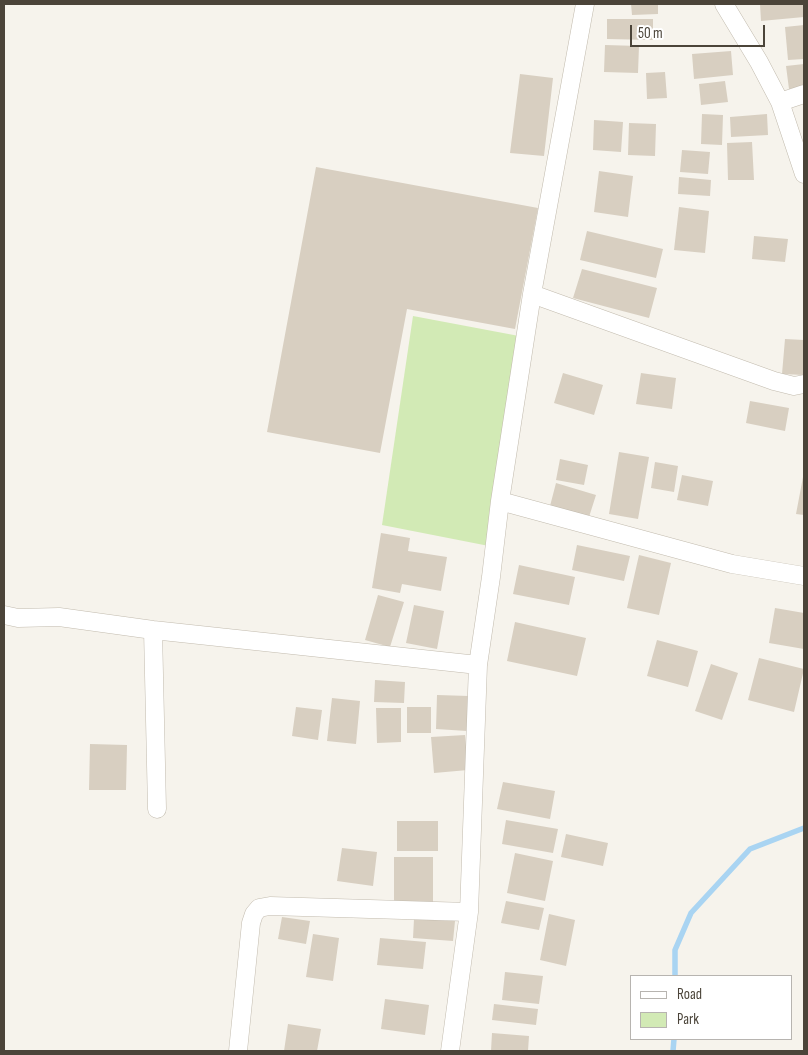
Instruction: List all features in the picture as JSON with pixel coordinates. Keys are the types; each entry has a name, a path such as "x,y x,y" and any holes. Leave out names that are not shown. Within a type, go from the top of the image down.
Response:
{"street":[{"path":"450,1051 469,912 478,665 492,577 500,501 532,294 585,4"},
{"path":"724,4 759,62 780,102 804,174"},
{"path":"780,102 804,94"},
{"path":"532,294 774,381 794,386 804,384"},
{"path":"500,501 732,564 804,576"},
{"path":"4,615 18,618 59,618 478,665"},
{"path":"153,630 157,809"},
{"path":"238,1051 251,922 259,908 270,906 469,912"}],"green space":[{"path":"413,316 519,336 489,546 382,525"}],"building":[{"path":"631,4 658,4 658,14 632,15"},
{"path":"760,4 804,4 804,17 761,21"},
{"path":"607,19 653,19 653,40 607,39"},
{"path":"804,25 804,59 788,60 785,27"},
{"path":"605,45 639,46 638,73 604,72"},
{"path":"731,51 733,75 694,79 692,54"},
{"path":"804,64 804,87 789,89 786,66"},
{"path":"665,72 667,98 647,99 646,73"},
{"path":"520,74 553,78 544,156 510,153"},
{"path":"725,81 728,102 701,105 699,84"},
{"path":"702,114 723,115 722,145 701,144"},
{"path":"767,114 768,135 731,137 730,117"},
{"path":"594,120 623,122 621,152 593,150"},
{"path":"629,123 656,124 655,156 628,155"},
{"path":"752,142 754,180 728,180 727,143"},
{"path":"682,150 710,152 708,174 680,172"},
{"path":"316,167 538,208 515,329 407,309 380,453 267,432"},
{"path":"599,171 633,176 628,217 594,212"},
{"path":"679,177 711,180 710,196 678,194"},
{"path":"679,207 709,211 705,253 674,250"},
{"path":"587,231 663,249 656,278 580,260"},
{"path":"754,236 788,239 785,262 752,259"},
{"path":"582,269 657,288 649,318 573,298"},
{"path":"785,339 804,340 804,375 782,374"},
{"path":"563,373 603,385 594,415 554,403"},
{"path":"641,373 676,378 672,409 636,404"},
{"path":"750,401 789,408 785,431 746,423"},
{"path":"619,452 649,457 638,519 609,514"},
{"path":"560,459 588,465 584,485 556,480"},
{"path":"655,462 678,466 674,492 651,488"},
{"path":"682,475 713,481 708,506 677,500"},
{"path":"804,477 804,515 796,514"},
{"path":"556,483 596,495 589,517 550,506"},
{"path":"381,533 410,538 408,551 447,557 441,591 402,584 400,593 372,588"},
{"path":"577,545 630,556 624,581 572,570"},
{"path":"639,555 671,563 659,615 627,608"},
{"path":"519,565 575,577 569,605 513,594"},
{"path":"378,595 404,602 390,647 365,640"},
{"path":"414,605 444,611 437,649 406,643"},
{"path":"775,608 804,613 804,649 769,643"},
{"path":"515,622 586,638 577,676 507,661"},
{"path":"657,640 698,651 688,687 647,676"},
{"path":"759,658 804,669 794,712 748,700"},
{"path":"711,664 738,673 722,720 695,711"},
{"path":"375,680 405,682 404,703 374,702"},
{"path":"437,695 469,696 467,731 436,729"},
{"path":"332,698 360,701 356,744 327,741"},
{"path":"296,707 322,710 318,740 292,736"},
{"path":"407,707 431,707 431,733 407,733"},
{"path":"376,708 401,708 401,742 377,743"},
{"path":"465,735 468,770 434,773 431,737"},
{"path":"90,744 127,745 126,790 89,790"},
{"path":"503,782 555,791 550,819 497,809"},
{"path":"506,820 558,829 553,853 502,844"},
{"path":"397,821 438,821 438,851 397,851"},
{"path":"566,834 608,843 603,866 561,857"},
{"path":"342,848 377,852 373,886 337,881"},
{"path":"515,853 553,861 545,901 507,893"},
{"path":"394,857 433,857 433,904 394,904"},
{"path":"506,901 544,908 539,930 501,923"},
{"path":"549,914 575,920 566,966 540,960"},
{"path":"282,917 310,921 306,944 278,939"},
{"path":"414,919 455,921 453,941 413,938"},
{"path":"313,934 339,938 333,981 306,977"},
{"path":"380,938 426,942 423,969 377,965"},
{"path":"505,972 543,976 539,1004 502,1000"},
{"path":"385,999 429,1005 425,1035 381,1029"},
{"path":"494,1004 538,1009 536,1025 492,1020"},
{"path":"288,1024 321,1029 317,1051 284,1051"},
{"path":"492,1033 529,1036 528,1051 491,1051"}],"waterway":[{"path":"675,975 675,950 691,913 750,849 804,828"},
{"path":"673,1051 674,1040"}]}
